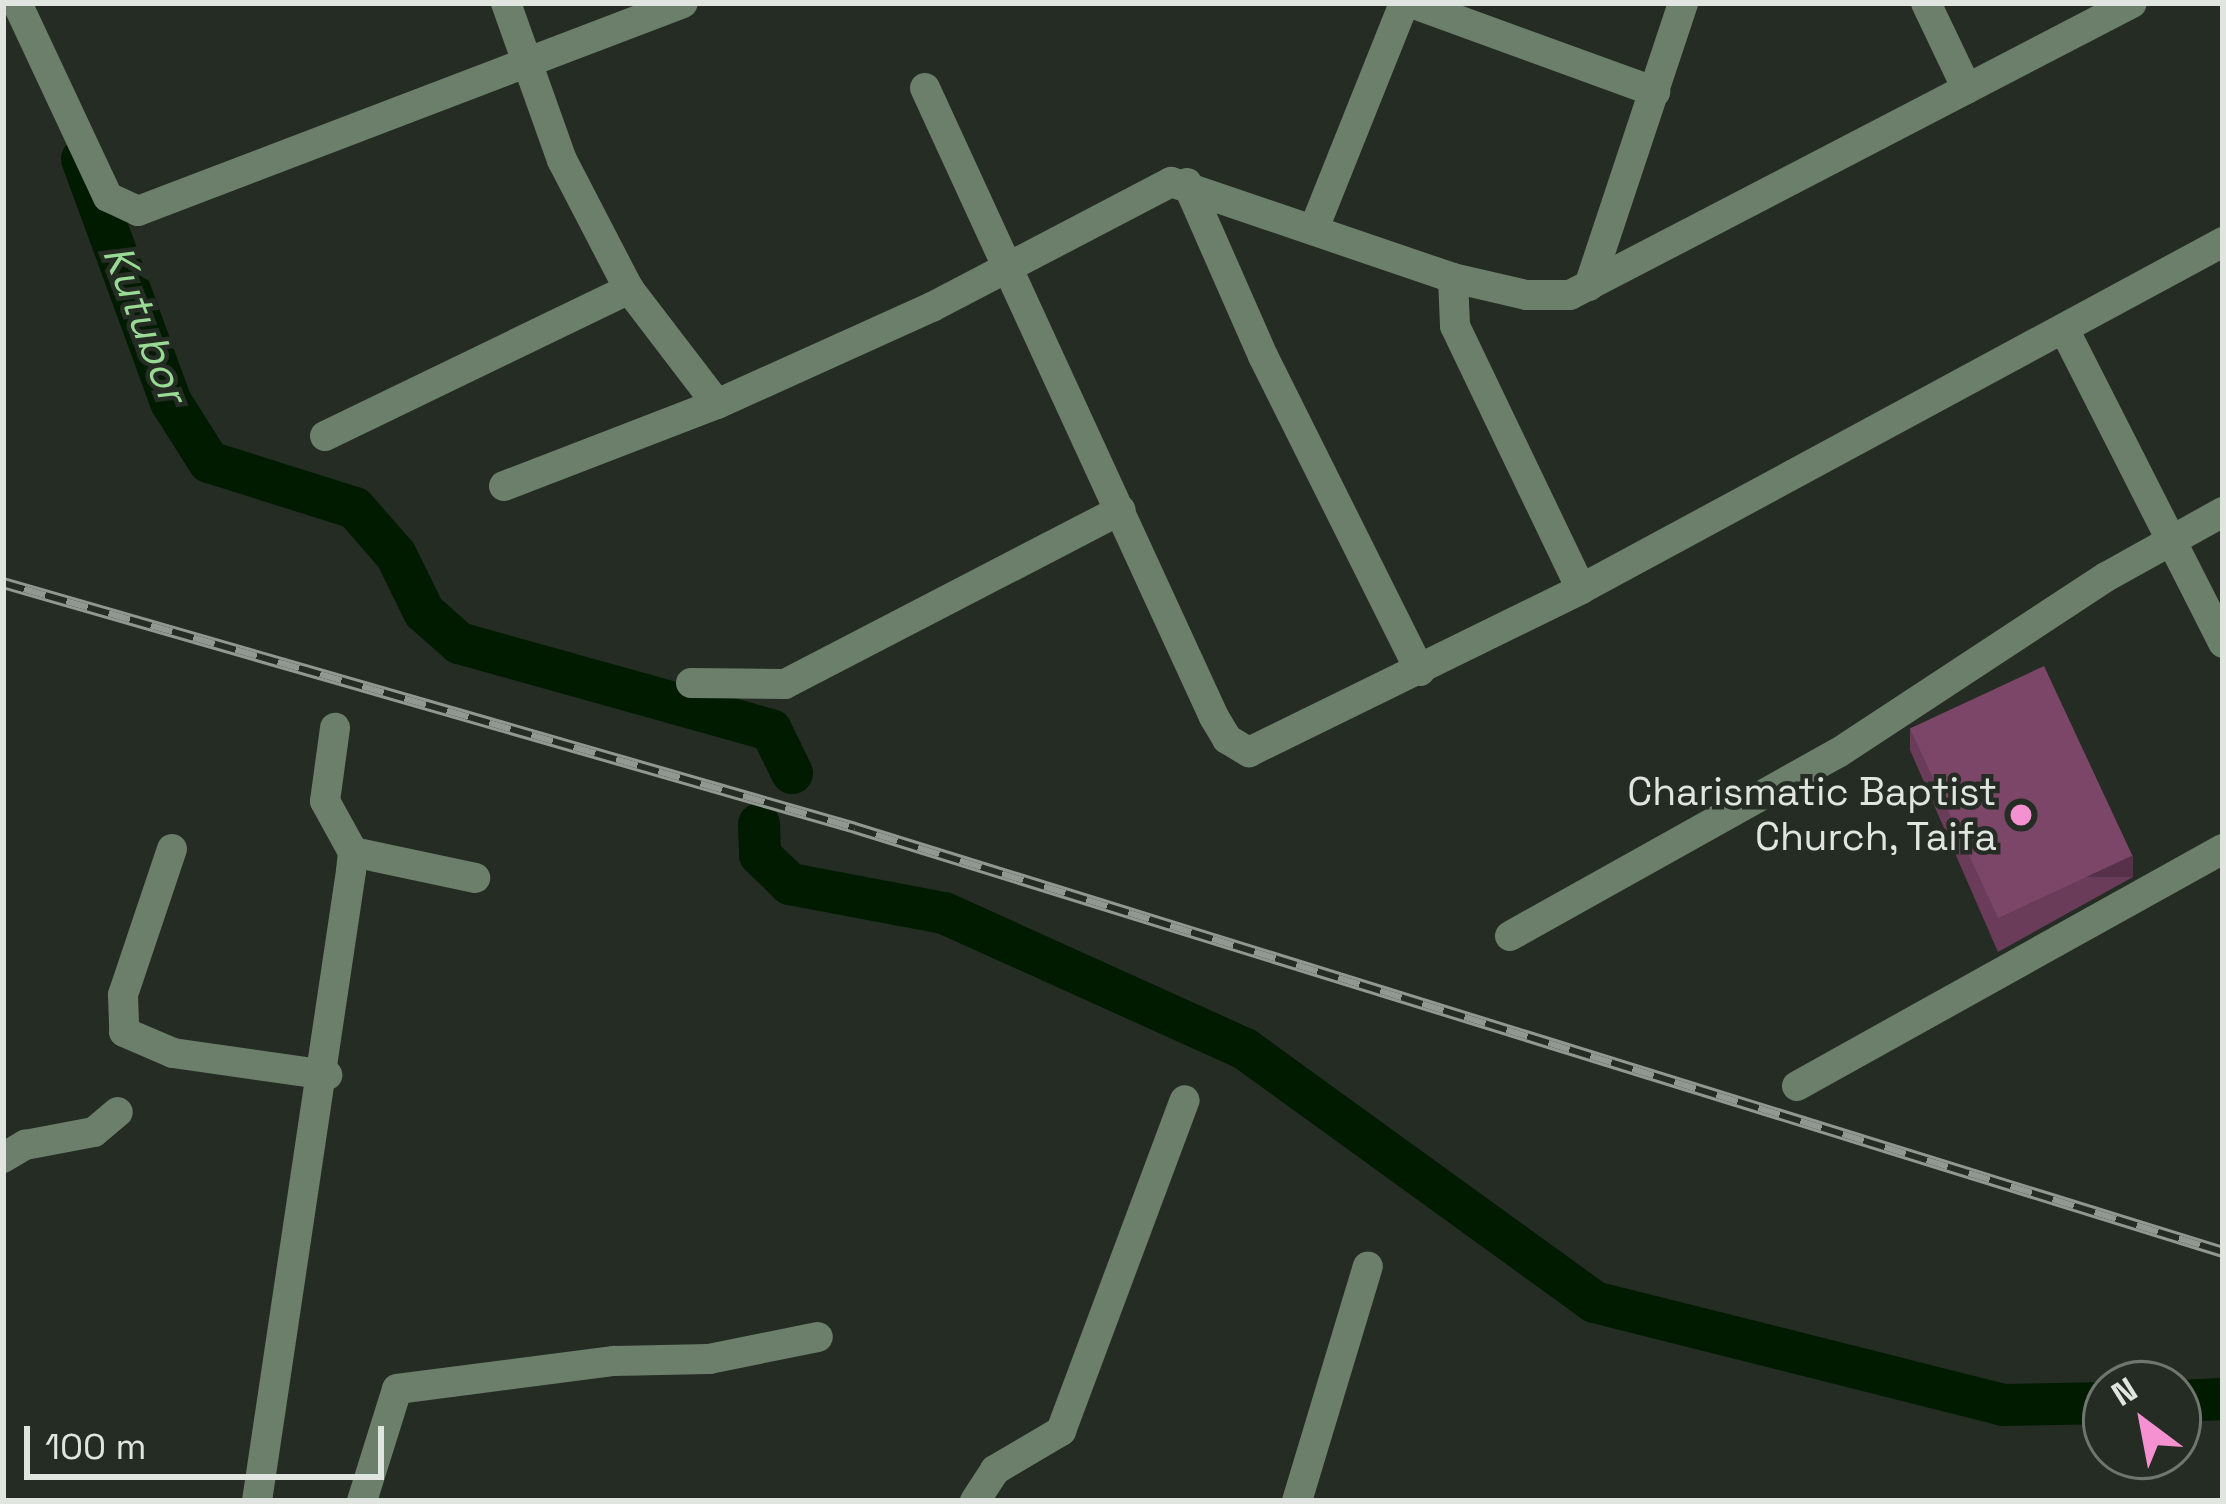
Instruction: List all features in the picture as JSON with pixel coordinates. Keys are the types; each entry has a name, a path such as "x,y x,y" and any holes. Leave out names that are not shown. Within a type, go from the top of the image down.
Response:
{"street":[{"path":"17,3 102,188 124,210 180,199 683,3"},
{"path":"506,3 524,66 629,289 717,404"},
{"path":"1316,226 1408,3 1654,92"},
{"path":"1589,286 1683,3"},
{"path":"1927,3 1966,88"},
{"path":"504,486 717,404 1004,268 1145,190 1187,183 1453,278 1554,298 1589,286 2132,3"},
{"path":"925,88 1214,717 1239,747 1270,748 1581,589 2223,242"},
{"path":"1187,183 1263,356 1420,671"},
{"path":"1453,278 1455,326 1581,589"},
{"path":"325,436 629,289"},
{"path":"2064,329 2223,643"},
{"path":"691,683 785,684 1121,510"},
{"path":"1510,936 1838,753 2173,538 2223,512"},
{"path":"257,1501 327,1076 353,852 326,801 335,728"},
{"path":"172,849 123,995 124,1032 173,1053 327,1076"},
{"path":"1797,1086 2223,849"},
{"path":"353,852 476,878"},
{"path":"975,1501 995,1470 1050,1441 1068,1418 1185,1100"},
{"path":"3,1158 26,1145 94,1132 118,1112"},
{"path":"1297,1501 1368,1266"},
{"path":"362,1501 397,1389 614,1361 709,1359 818,1337"}],"building":[{"name":"Charismatic Baptist Church, Taifa","path":"2044,666 2132,855 1998,918 1910,729"}],"waterway":[{"name":"Kutubor","path":"82,159 171,402 209,462 355,508 396,555 424,612 459,643 771,730 792,773"},
{"path":"759,824 760,855 790,884 944,913 1245,1049 1594,1302 2003,1405 2082,1403"},
{"path":"2202,1400 2223,1399"}],"railway":[{"path":"3,583 855,828 2223,1252"}],"place":[{"name":"Charismatic Baptist Church, Taifa","path":"2021,815"}]}
